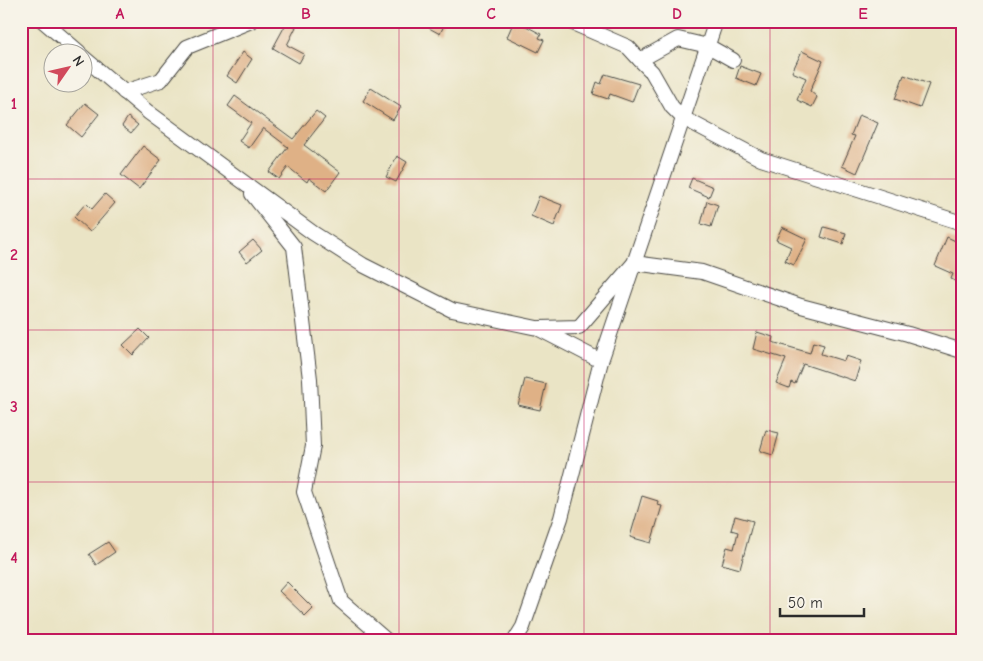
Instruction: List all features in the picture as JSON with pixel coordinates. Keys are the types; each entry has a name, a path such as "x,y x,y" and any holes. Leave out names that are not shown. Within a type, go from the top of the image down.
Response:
{"street":[{"path":"43,21 67,42"},
{"path":"124,92 161,80 187,47 251,21"},
{"path":"568,21 628,47 652,72 672,107 684,118 762,158 962,223"},
{"path":"515,640 523,627 561,518 601,361 716,21"},
{"path":"640,60 678,39 708,46 733,60"},
{"path":"92,65 148,112 313,233 363,265 452,310 537,328 579,327 634,263"},
{"path":"240,179 294,247 310,379 313,446 304,492 341,601 386,640"},
{"path":"634,263 702,272 801,306 908,334 962,351"},
{"path":"537,328 601,361"}],"building":[{"path":"433,21 446,21 440,34 429,28"},
{"path":"514,21 525,21 524,25 541,34 539,38 544,40 538,52 507,37"},
{"path":"287,22 296,27 287,45 304,54 299,63 273,48"},
{"path":"802,51 823,61 810,91 817,97 812,107 797,100 806,78 792,72"},
{"path":"243,52 252,59 237,83 227,76"},
{"path":"740,66 761,74 756,86 736,78"},
{"path":"605,74 639,84 632,102 610,94 608,99 593,94 597,82 601,84"},
{"path":"904,75 929,84 920,108 895,99"},
{"path":"371,88 401,107 393,120 363,101"},
{"path":"235,96 293,139 316,111 325,118 304,145 340,172 326,191 309,178 307,182 288,167 279,179 269,172 288,147 263,128 249,148 239,141 251,123 228,106"},
{"path":"85,103 99,114 81,137 67,125"},
{"path":"859,115 878,123 857,173 842,166 855,136 851,135"},
{"path":"128,117 138,125 131,133 122,126"},
{"path":"143,146 161,160 139,189 121,175"},
{"path":"397,156 407,162 396,182 386,177"},
{"path":"692,178 713,187 709,197 688,188"},
{"path":"105,194 115,203 90,232 74,217 86,203 92,209"},
{"path":"539,196 562,205 554,226 531,216"},
{"path":"707,201 718,205 711,227 701,224"},
{"path":"782,227 807,239 794,265 785,261 791,247 776,240"},
{"path":"824,227 846,233 843,244 821,237"},
{"path":"947,237 962,244 962,284 951,279 953,274 935,266"},
{"path":"253,240 262,250 247,262 239,252"},
{"path":"140,329 149,338 133,355 123,345"},
{"path":"757,332 773,337 772,342 810,353 813,342 824,345 821,354 844,361 846,356 861,361 855,381 803,364 795,384 791,382 789,388 776,383 786,359 753,349"},
{"path":"525,379 546,384 540,410 518,405"},
{"path":"766,430 779,433 773,455 760,451"},
{"path":"642,496 658,501 657,505 662,506 651,543 630,537"},
{"path":"735,516 753,521 740,569 722,564 727,547 734,549 738,532 731,530"},
{"path":"108,542 115,552 96,565 89,554"},
{"path":"287,582 313,608 305,616 279,591"}]}
